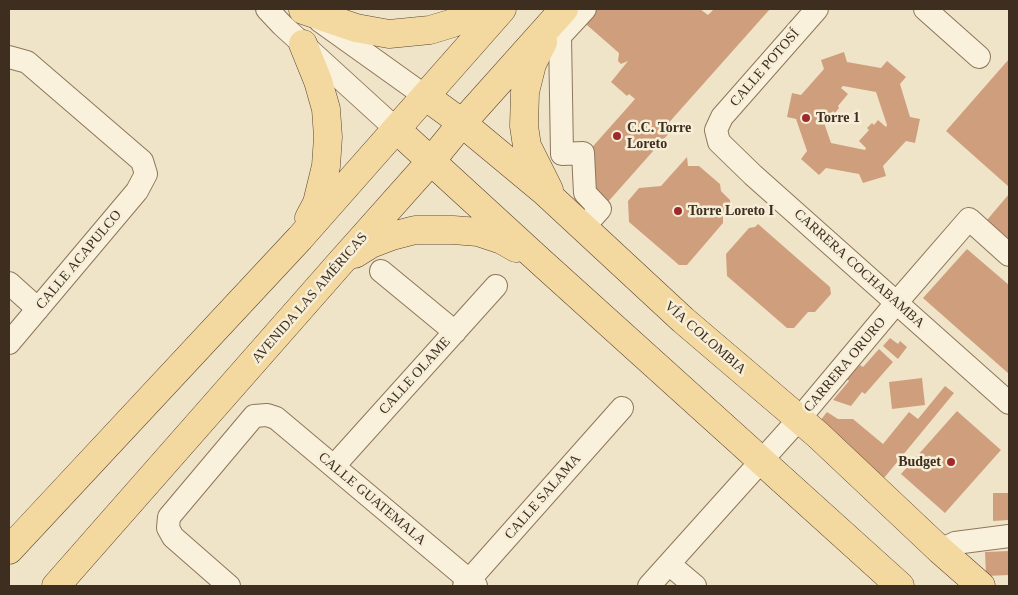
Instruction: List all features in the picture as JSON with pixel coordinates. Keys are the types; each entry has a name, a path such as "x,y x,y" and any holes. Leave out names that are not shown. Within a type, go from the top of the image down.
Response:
{"main road":[{"path":"302,9 356,28 389,34 430,30 453,23 475,9"},
{"path":"9,550 300,238 502,9"},
{"path":"555,202 527,146 524,126 525,92 532,64 540,47 574,17"},
{"name":"AVENIDA LAS AMÉRICAS","path":"56,586 431,161 462,123 574,17"},
{"path":"300,238 317,203 326,166 328,137 326,108 318,81 303,44"},
{"name":"VÍA COLOMBIA","path":"425,96 462,123 544,192 682,320 818,435 976,585"},
{"path":"396,129 900,586"},
{"path":"341,262 370,244 415,230 478,232 502,240 540,261"}],"street":[{"path":"267,9 396,129"},
{"path":"302,9 425,96"},
{"name":"CALLE POTOSÍ","path":"716,130 722,117 817,9"},
{"path":"925,9 979,57"},
{"path":"574,17 560,36 562,154 583,154 585,193 600,209 583,228"},
{"name":"CALLE ACAPULCO","path":"9,57 28,62 142,161 146,174 137,191 9,342"},
{"name":"CARRERA COCHABAMBA","path":"716,130 719,142 739,162 1009,403"},
{"name":"CARRERA ORURO","path":"650,586 799,420 968,219 1009,255"},
{"path":"381,272 455,332"},
{"path":"9,283 38,309"},
{"name":"CALLE OLAME","path":"334,466 496,286"},
{"name":"CALLE SALAMA","path":"470,584 622,408"},
{"name":"CALLE GUATEMALA","path":"229,586 173,537 168,528 169,517 254,416 267,415 276,418 334,466 470,584"},
{"path":"940,550 955,542 1009,536"},
{"path":"669,564 695,586"}],"building":[{"path":"590,9 700,9 708,15 714,9 770,9 665,127 670,132 607,203 588,187 587,153 635,99 629,94 627,96 611,82 628,61 621,64 618,61 619,53 580,19"},
{"name":"Torre 1","path":"844,52 847,62 881,68 887,61 906,77 900,84 910,117 920,119 915,143 906,141 883,166 886,176 863,183 859,174 826,168 819,175 801,159 807,151 796,119 787,117 792,93 801,95 824,69 821,60","holes":["843,86 876,92 887,125 886,127 878,120 874,125 872,123 867,128 869,130 859,141 866,148 865,150 831,143 820,111 822,109 829,116 833,111 835,113 848,94 841,88"]},
{"path":"1009,59 1009,187 946,131"},
{"name":"Torre Loreto I","path":"687,157 688,166 699,166 720,184 721,191 730,200 731,207 723,215 723,223 687,265 679,265 629,222 628,201 639,188 661,186"},
{"path":"1009,194 1009,239 987,220"},
{"path":"758,224 830,287 831,294 815,312 808,312 794,328 787,328 727,276 726,254 749,228 755,227"},
{"path":"967,249 1009,285 1009,374 923,298"},
{"path":"890,338 898,344 900,341 907,347 898,359 883,346"},
{"path":"879,349 893,362 865,394 862,392 851,406 833,400 849,381 847,379 860,365 863,367"},
{"path":"922,378 925,405 892,409 889,382"},
{"path":"945,386 954,393 884,478 819,422 827,412 838,419 853,419 883,444 909,412 918,419"},
{"name":"Budget","path":"957,411 1001,450 945,513 901,474"},
{"path":"993,493 1009,493 1009,520 993,521"},
{"path":"1009,551 1009,575 986,576 985,552"}],"place":[{"name":"Torre 1","path":"806,118"},
{"name":"C.C. Torre Loreto","path":"617,136"},
{"name":"Torre Loreto I","path":"678,211"},
{"name":"Budget","path":"951,462"}]}
